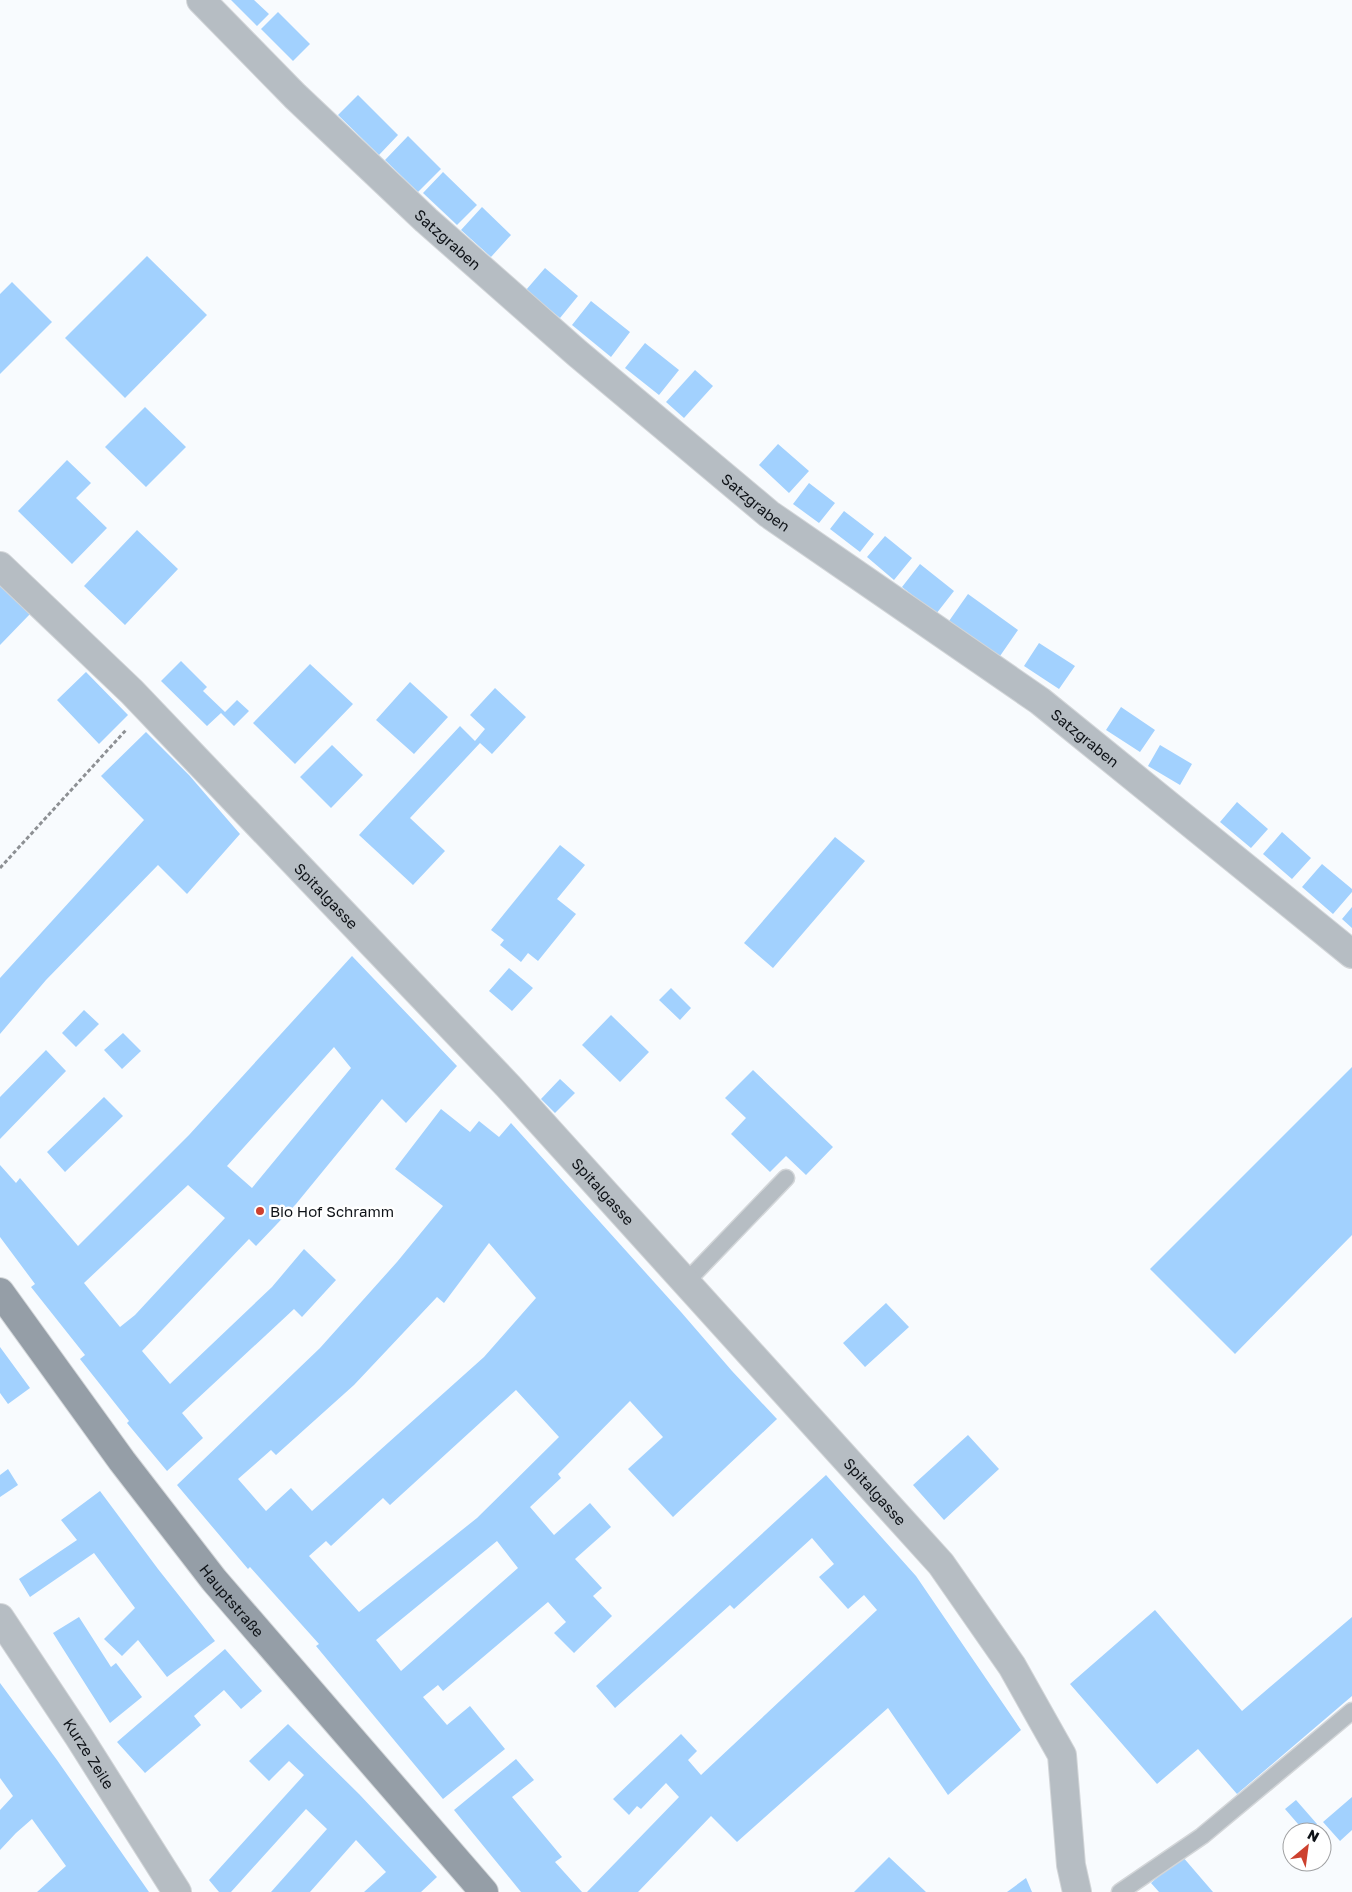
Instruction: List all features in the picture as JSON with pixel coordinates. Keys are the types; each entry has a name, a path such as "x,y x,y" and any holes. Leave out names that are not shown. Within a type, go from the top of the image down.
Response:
{"main road":[{"name":"Hauptstraße","path":"0,1292 122,1461 214,1580 484,1892"}],"street":[{"name":"Satzgraben","path":"201,0 295,96 426,220 577,354 769,514 1040,702 1352,954"},
{"name":"Spitalgasse","path":"0,566 147,708 508,1086 941,1564 1012,1666 1062,1755 1071,1865 1076,1892"},
{"name":"Kurze Zeile","path":"0,1618 79,1738 176,1892"}],"lane":[{"path":"686,1282 786,1178"},
{"path":"1120,1892 1202,1836 1352,1711"}],"path":[{"path":"0,868 147,708"}],"building":[{"path":"231,0 254,0 269,14 257,26"},
{"path":"278,12 310,44 293,61 261,29"},
{"path":"358,95 398,135 379,155 338,115"},
{"path":"408,136 441,169 418,192 385,160"},
{"path":"443,172 477,205 457,225 423,193"},
{"path":"482,207 511,235 491,257 461,230"},
{"path":"147,256 207,315 125,398 65,338"},
{"path":"545,268 578,296 560,318 526,290"},
{"path":"12,282 52,322 0,374 0,294"},
{"path":"591,301 630,332 611,357 572,325"},
{"path":"645,343 679,370 659,395 625,368"},
{"path":"695,370 713,386 684,418 666,402"},
{"path":"145,407 186,447 146,487 105,447"},
{"path":"778,444 809,471 789,493 759,465"},
{"path":"67,460 91,483 76,498 107,528 72,564 18,511"},
{"path":"809,483 835,503 819,523 793,504"},
{"path":"844,511 874,534 860,552 830,529"},
{"path":"137,530 178,569 125,625 84,586"},
{"path":"885,536 912,558 894,580 867,557"},
{"path":"920,564 954,591 936,614 902,587"},
{"path":"0,583 31,613 0,645"},
{"path":"968,594 1018,630 1000,656 949,621"},
{"path":"1039,643 1075,666 1059,689 1024,666"},
{"path":"181,661 207,687 203,691 225,712 237,700 249,711 234,726 221,713 207,726 161,681"},
{"path":"310,664 353,704 295,764 253,723"},
{"path":"86,672 128,715 99,744 57,700"},
{"path":"410,682 448,717 414,754 376,720"},
{"path":"495,688 526,717 492,754 480,743 410,818 445,851 413,885 359,835 460,726 475,741 485,729 470,715"},
{"path":"1121,707 1155,730 1140,752 1106,730"},
{"path":"146,732 189,775 240,834 187,894 158,865 46,980 0,1034 0,978 144,820 101,776"},
{"path":"332,745 363,775 331,808 300,777"},
{"path":"1160,745 1192,764 1180,785 1148,766"},
{"path":"1237,802 1268,829 1251,848 1220,822"},
{"path":"1282,832 1311,858 1292,879 1263,854"},
{"path":"835,837 865,861 773,968 744,943"},
{"path":"560,845 585,865 557,899 576,914 538,961 528,953 521,962 500,945 504,940 491,930"},
{"path":"1322,864 1352,889 1352,892 1333,914 1302,887"},
{"path":"1352,907 1352,928 1342,919"},
{"path":"352,956 457,1066 406,1123 382,1099 296,1204 256,1246 249,1239 142,1351 170,1384 272,1287 304,1249 336,1280 302,1317 294,1309 182,1413 203,1438 167,1471 127,1423 129,1421 80,1359 85,1355 31,1287 35,1284 0,1237 0,1165 16,1183 20,1178 78,1246 189,1135","holes":["334,1047 351,1068 252,1188 227,1166","188,1185 225,1218 135,1315 120,1327 84,1283"]},
{"path":"509,968 533,988 512,1011 489,991"},
{"path":"671,988 691,1008 680,1020 659,1000"},
{"path":"84,1010 99,1024 76,1047 62,1033"},
{"path":"611,1015 649,1052 620,1082 582,1045"},
{"path":"123,1033 141,1051 122,1069 104,1050"},
{"path":"46,1050 66,1071 0,1139 0,1097"},
{"path":"1352,1067 1352,1235 1235,1354 1150,1269"},
{"path":"753,1070 833,1147 806,1175 786,1156 770,1172 731,1134 746,1118 725,1098"},
{"path":"560,1079 575,1093 555,1113 541,1099"},
{"path":"104,1097 123,1116 65,1172 47,1152"},
{"path":"441,1109 470,1132 479,1121 499,1137 511,1123 777,1419 673,1517 628,1469 663,1437 630,1401 558,1474 561,1478 530,1507 554,1535 590,1503 611,1527 575,1559 602,1588 593,1596 612,1616 574,1653 554,1633 566,1622 548,1602 443,1691 438,1685 423,1697 447,1725 470,1706 505,1749 443,1799 316,1646 319,1644 250,1567 248,1569 177,1485 320,1348 397,1262 443,1206 395,1169","holes":["489,1243 536,1298 484,1357 312,1511 291,1488 266,1511 238,1479 271,1450 276,1455 354,1385 437,1297 444,1303","516,1390 559,1437 477,1518 359,1612 309,1556 326,1541 331,1546 383,1498 390,1505","497,1541 518,1568 401,1671 376,1640"]},
{"path":"886,1303 909,1327 865,1367 843,1343"},
{"path":"0,1347 30,1388 8,1404 0,1393"},
{"path":"968,1435 999,1469 944,1520 913,1485"},
{"path":"8,1469 18,1485 0,1497 0,1475"},
{"path":"826,1475 916,1576 1021,1730 948,1795 888,1708 737,1842 711,1816 638,1892 587,1892 679,1797 666,1783 641,1809 637,1806 629,1815 613,1799 681,1734 697,1751 688,1760 701,1775 877,1610 864,1595 848,1609 819,1577 834,1564 812,1538 734,1609 730,1605 615,1708 596,1686"},
{"path":"100,1491 215,1641 167,1677 138,1640 122,1656 104,1639 135,1608 94,1553 30,1597 19,1579 77,1540 61,1520"},
{"path":"1155,1610 1242,1711 1352,1617 1352,1696 1237,1794 1198,1749 1157,1784 1070,1684"},
{"path":"79,1617 111,1667 116,1663 142,1697 110,1723 53,1633"},
{"path":"225,1649 262,1691 241,1709 224,1690 194,1716 201,1725 145,1773 117,1742"},
{"path":"0,1683 57,1760 149,1892 37,1892 66,1866 32,1819 0,1850 0,1810 13,1796 0,1778"},
{"path":"288,1724 359,1794 437,1877 421,1892 364,1892 386,1872 356,1840 310,1892 271,1892 327,1829 306,1809 231,1892 219,1892 209,1880 304,1775 289,1761 269,1781 249,1761"},
{"path":"516,1759 534,1780 512,1797 562,1857 555,1862 582,1892 521,1892 454,1810"},
{"path":"1352,1797 1352,1830 1340,1841 1332,1832 1332,1822 1323,1822"},
{"path":"1296,1800 1315,1822 1296,1822 1285,1809"},
{"path":"1182,1856 1213,1892 1159,1892 1151,1883"},
{"path":"889,1857 926,1892 854,1892"},
{"path":"1026,1878 1032,1892 1007,1892"}],"place":[{"name":"Bio Hof Schramm","path":"260,1211"}]}
